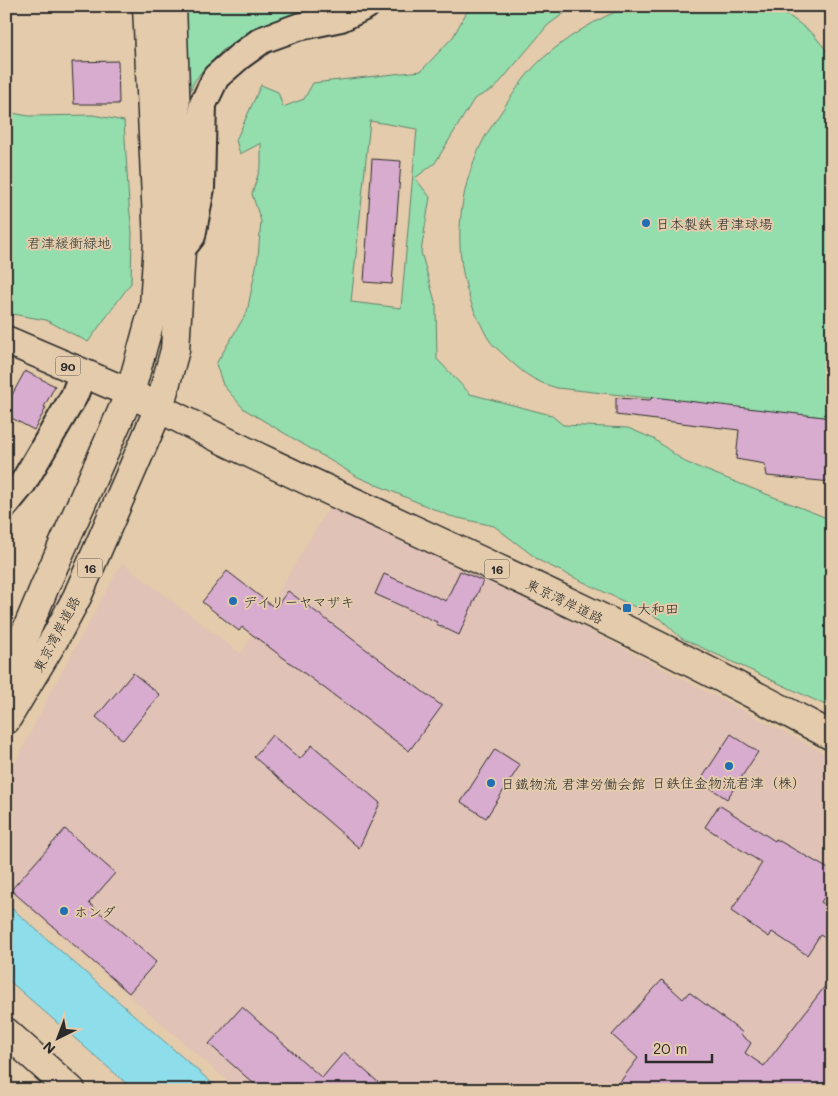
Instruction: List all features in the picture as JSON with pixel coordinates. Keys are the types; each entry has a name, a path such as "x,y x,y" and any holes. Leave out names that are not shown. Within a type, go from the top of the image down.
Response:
{"main road":[{"path":"130,393 154,306 158,242 147,6"},
{"path":"159,408 175,350 181,250 172,6"},
{"name":"90","path":"6,340 130,393"},
{"name":"東京湾岸道路","path":"10,657 45,586 130,393 362,506 563,599 832,736"},
{"name":"東京湾岸道路","path":"6,720 35,674 77,596 159,408"},
{"path":"6,1032 71,1090"}],"street":[{"path":"181,250 192,236 201,188 203,104 216,77 262,40 298,27 341,18 366,6"},
{"path":"6,504 24,483 74,396 83,373"}],"shaded area":[{"path":"330,506 571,621 832,757 832,1090 238,1090 6,888 6,782 52,690 122,563 241,654"}],"green space":[{"path":"183,6 304,6 303,17 224,49 202,71 194,82 189,94"},
{"path":"470,6 574,6 548,25 495,88 474,99 435,163 415,178 430,197 421,252 436,305 437,359 470,394 551,415 563,425 628,428 654,439 685,462 832,520 832,708 681,638 662,620 540,561 494,526 450,516 358,477 244,409 223,385 216,364 247,312 258,257 261,221 252,194 261,165 261,143 240,154 236,140 261,85 278,92 283,107 304,99 313,83 421,71 453,37","holes":["370,121 417,129 401,308 351,302"]},
{"name":"日本製鉄 君津球場","path":"630,6 766,6 792,18 813,34 832,57 832,418 557,388 534,379 516,366 491,343 479,321 470,299 464,275 460,251 460,227 468,180 486,135 521,83 540,61 582,29"},
{"name":"君津緩衝緑地","path":"6,112 29,116 93,115 124,121 132,232 131,283 88,342 46,320 6,313"}],"water":[{"path":"6,903 220,1090 134,1090 6,978"}],"building":[{"path":"118,61 119,104 74,104 72,62"},
{"path":"372,159 401,161 392,284 364,282"},
{"path":"25,371 55,386 34,430 6,415 6,406"},
{"path":"653,397 832,418 832,482 767,476 765,464 736,459 739,430 616,415 616,398 650,400"},
{"path":"227,571 275,608 288,591 442,706 409,751 242,627 239,631 202,602"},
{"path":"460,571 483,581 459,635 436,624 437,622 375,594 384,574 446,601"},
{"path":"133,673 160,695 123,740 96,717"},
{"name":"日鉄住金物流君津（株）","path":"731,734 758,752 727,799 700,781"},
{"path":"272,735 300,759 312,745 380,803 359,848 254,757"},
{"name":"日鐵物流 君津労働会館","path":"495,749 520,765 486,818 461,802"},
{"path":"719,805 775,841 776,839 832,871 832,886 821,902 832,909 832,942 820,935 807,955 772,932 769,937 731,911 762,863 705,827"},
{"name":"ホンダ","path":"65,829 115,873 89,903 156,962 129,993 11,890"},
{"path":"832,977 832,1081 826,1090 614,1090 638,1058 612,1035 662,980 683,999 689,992 743,1033 741,1035 751,1043 745,1053 764,1066"},
{"path":"242,1007 322,1078 344,1052 387,1090 261,1090 209,1044"}],"place":[{"name":"日本製鉄 君津球場","path":"646,223"},
{"name":"デイリーヤマザキ","path":"233,601"},
{"name":"大和田","path":"627,608"},
{"name":"日鉄住金物流君津（株）","path":"729,766"},
{"name":"日鐵物流 君津労働会館","path":"491,783"},
{"name":"ホンダ","path":"64,911"}]}
